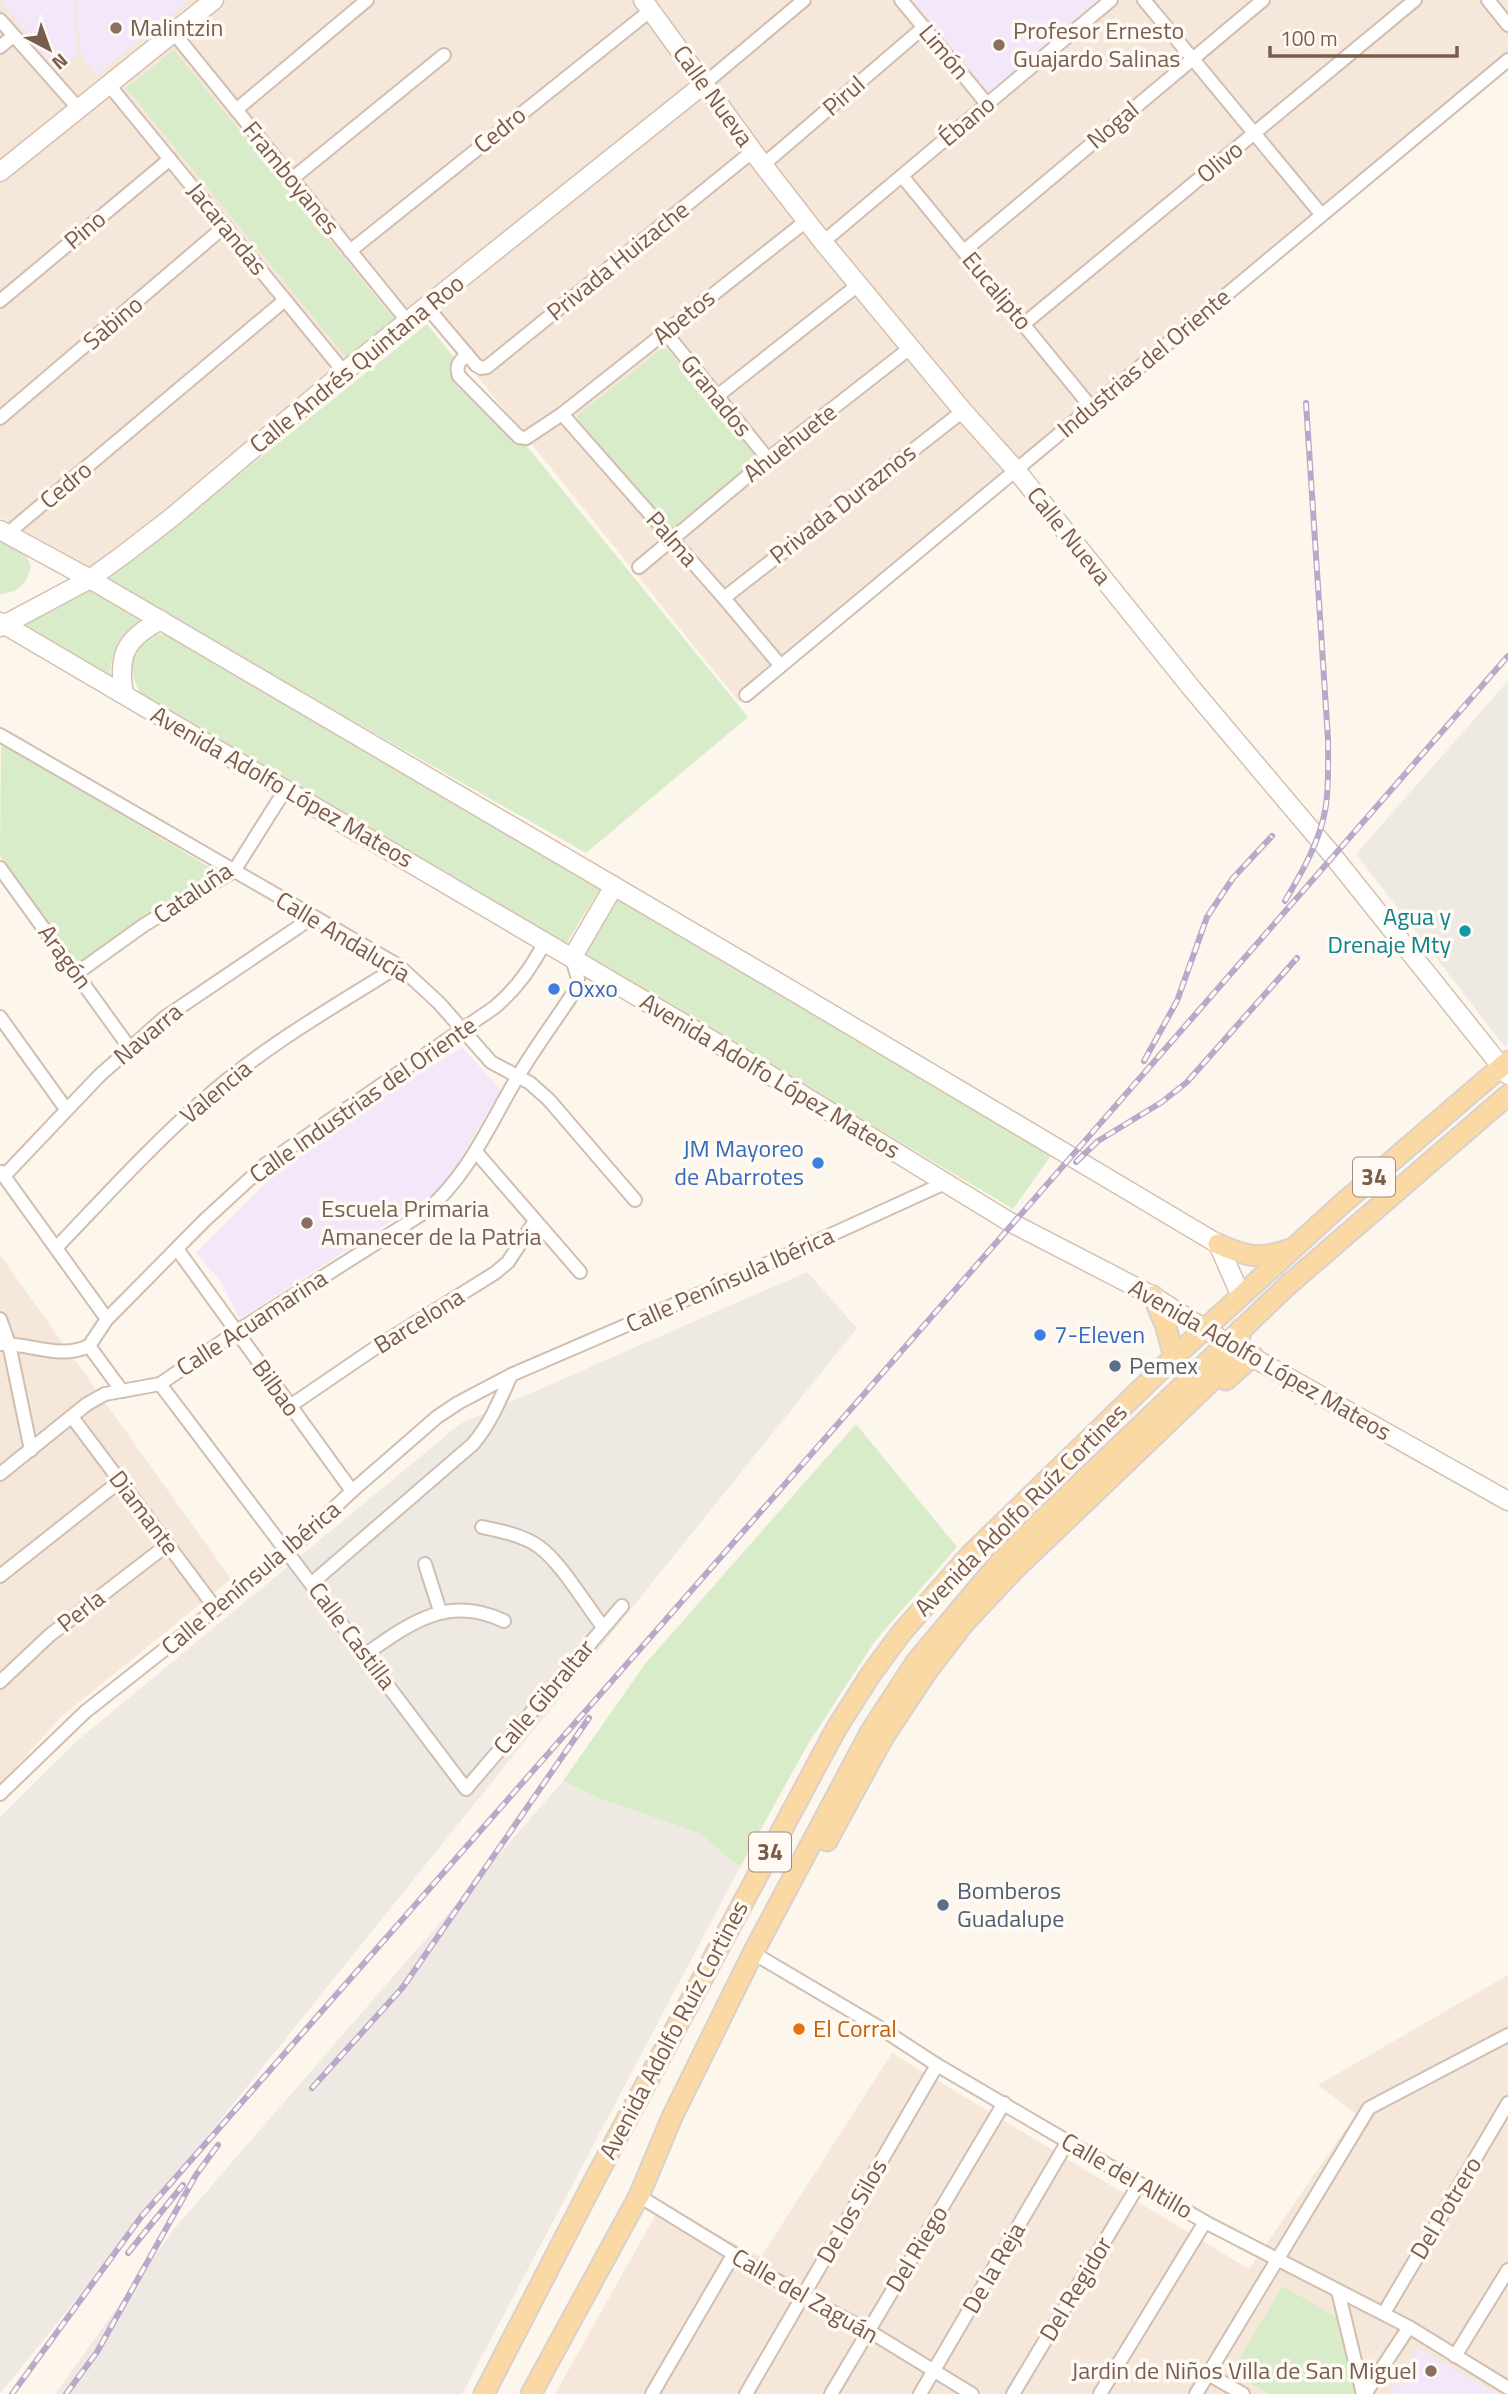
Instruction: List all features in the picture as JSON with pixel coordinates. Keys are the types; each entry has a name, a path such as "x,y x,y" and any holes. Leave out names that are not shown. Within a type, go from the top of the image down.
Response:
{"main road":[{"path":"0,173 174,33 207,2"},
{"name":"Calle Nueva","path":"647,5 758,158 823,242 962,411 1016,470 1229,734 1333,856 1506,1068"},
{"name":"Calle Andrés Quintana Roo","path":"2,624 90,579 171,518 344,372 704,84"},
{"path":"3,532 161,620 1218,1244 1255,1257 1294,1248"},
{"path":"124,694 121,675 125,652 138,634 161,620"},
{"name":"Avenida Adolfo López Mateos","path":"2,624 572,958 1008,1221 1153,1296 1203,1329 1240,1345 1508,1501"},
{"path":"572,958 614,886"},
{"name":"Avenida Adolfo Ruíz Cortines","path":"484,2394 595,2179 836,1730 871,1674 902,1632 970,1555 1203,1329 1506,1068"},
{"name":"Avenida Adolfo Ruíz Cortines","path":"531,2394 639,2196 672,2117 755,1949 871,1731 916,1662 1000,1562 1240,1345 1366,1216 1508,1096"},
{"name":"Avenida Adolfo López Mateos","path":"1218,1244 1241,1297"},
{"path":"1153,1296 1166,1327 1174,1357"},
{"path":"1240,1345 1241,1297"},
{"name":"Avenida Adolfo Ruíz Cortines","path":"755,1949 785,1920 883,1738 928,1670 965,1622 1014,1570 1224,1368 1240,1345"}],"street":[{"path":"236,110 367,0"},
{"name":"Limón","path":"901,0 987,104"},
{"name":"Ébano","path":"823,242 1111,0"},
{"path":"1144,0 1321,214"},
{"name":"Nogal","path":"964,251 1263,0"},
{"name":"Olivo","path":"1024,323 1415,0"},
{"path":"1488,0 1508,25"},
{"path":"704,84 800,1"},
{"name":"Cedro","path":"350,251 647,5"},
{"path":"0,20 79,109"},
{"name":"Pirul","path":"758,158 924,27"},
{"name":"Framboyanes","path":"174,33 408,322"},
{"path":"0,47 13,36"},
{"path":"293,178 444,55"},
{"name":"Industrias del Oriente","path":"746,695 1508,60"},
{"name":"Jacarandas","path":"109,85 344,372"},
{"name":"Privada Huizache","path":"467,354 481,368 487,367 758,158"},
{"name":"Pino","path":"0,301 170,159"},
{"name":"Eucalipto","path":"902,176 1091,407"},
{"name":"Abetos","path":"467,354 457,364 459,376 519,437 526,438 562,415 806,220"},
{"name":"Sabino","path":"0,418 225,226"},
{"path":"716,397 858,285"},
{"name":"Cedro","path":"3,532 285,300"},
{"path":"427,307 467,354"},
{"name":"Granados","path":"665,332 768,459"},
{"name":"Ahuehuete","path":"639,567 768,459 910,348"},
{"name":"Privada Duraznos","path":"724,598 962,411"},
{"name":"Palma","path":"562,415 780,665"},
{"name":"Calle Andalucía","path":"0,735 399,966 422,985 491,1062 530,1083 549,1100 635,1200"},
{"name":"Cataluña","path":"77,973 144,925 234,872 285,790"},
{"name":"Aragón","path":"0,868 129,1047"},
{"name":"Navarra","path":"2,1173 129,1047 196,995 313,917"},
{"name":"Calle Industrias del Oriente","path":"89,1346 107,1319 232,1194 266,1164 463,1029 514,990 528,973 545,942"},
{"name":"Calle Acuamarina","path":"0,1474 87,1404 105,1394 160,1384 236,1332 425,1212 454,1184 476,1152 517,1077 574,992 578,979 572,958"},
{"name":"Valencia","path":"56,1248 201,1101 275,1045 399,966"},
{"path":"0,1017 66,1109"},
{"path":"476,1152 580,1272"},
{"path":"2,1173 107,1319"},
{"name":"Calle Península Ibérica","path":"0,1794 85,1712 288,1553 352,1491 437,1418 458,1404 511,1375 749,1273 947,1182"},
{"name":"Barcelona","path":"290,1406 375,1348 495,1273 508,1262 535,1221"},
{"name":"Bilbao","path":"177,1249 352,1491"},
{"path":"0,1319 31,1450"},
{"path":"4,1344 61,1353 78,1351 89,1346 122,1391"},
{"name":"Calle Península Ibérica","path":"312,1583 473,1444 495,1411 511,1375"},
{"name":"Calle Castilla","path":"160,1384 467,1790"},
{"name":"Diamante","path":"72,1417 216,1609"},
{"path":"0,1576 120,1481"},
{"path":"482,1527 522,1538 539,1546 552,1559 603,1627"},
{"name":"Perla","path":"0,1682 50,1635 167,1545"},
{"path":"425,1564 440,1611"},
{"name":"Calle Gibraltar","path":"467,1790 622,1605"},
{"path":"366,1654 402,1629 440,1611 478,1611 504,1621"},
{"name":"Calle del Altillo","path":"755,1949 937,2065 1139,2184 1205,2222 1384,2313 1508,2388"},
{"path":"1196,2394 1369,2108 1508,2035"},
{"name":"De los Silos","path":"746,2394 937,2065"},
{"name":"Del Riego","path":"831,2394 1004,2103"},
{"name":"Del Potrero","path":"1384,2313 1508,2104"},
{"name":"De la Reja","path":"920,2394 1068,2141"},
{"name":"Del Regidor","path":"1013,2394 1139,2184"},
{"name":"Calle del Zaguán","path":"639,2196 733,2255 802,2296 869,2331 972,2394"},
{"path":"1100,2394 1205,2222"},
{"path":"652,2394 733,2255"},
{"path":"1455,2356 1508,2270"},
{"path":"1338,2291 1364,2394"},
{"path":"1364,2394 1409,2327"},
{"path":"1208,2374 1243,2394"}],"shaded area":[{"path":"0,0 1508,0 1508,65 739,702 428,315 92,569 0,517"},
{"path":"0,0 73,0 78,55 58,72"},
{"name":"Malintzin","path":"76,0 186,2 97,75 81,55"},
{"name":"Profesor Ernesto Guajardo Salinas","path":"913,0 1102,0 992,91 988,91"},
{"path":"1508,681 1508,1043 1505,1047 1356,854"},
{"name":"Escuela Primaria Amanecer de la Patria","path":"462,1047 501,1090 446,1183 435,1193 240,1319 220,1281 196,1253 277,1172 382,1097"},
{"path":"0,1255 231,1579 62,1716 0,1784"},
{"path":"807,1272 857,1328 0,2394 0,1817 78,1740 460,1424"},
{"path":"563,1781 600,1799 699,1833 740,1867 462,2394 55,2394 174,2229"},
{"path":"1508,1975 1508,2394 555,2394 661,2205 761,2257 892,2053 1249,2269 1356,2114 1318,2085"},
{"name":"Jardin de Niños Villa de San Miguel","path":"1418,2348 1498,2394 1389,2394"}],"green space":[{"path":"174,50 397,323 350,362 126,88"},
{"path":"427,324 748,717 586,853 106,581"},
{"path":"662,349 668,350 757,457 756,465 674,530 666,528 577,421 578,415"},
{"path":"0,539 24,552 31,566 21,586 12,592 0,594"},
{"path":"92,588 148,619 131,629 120,642 113,658 110,677 19,624"},
{"path":"156,634 168,635 601,887 566,944 141,695 133,676 131,659 133,652 145,639"},
{"path":"1,743 216,871 78,964 0,856"},
{"path":"616,898 1052,1154 1013,1209 581,952"},
{"path":"856,1424 957,1547 875,1641 808,1744 740,1867 699,1833 600,1799 563,1781 645,1664"},
{"path":"1283,2286 1339,2319 1356,2394 1269,2394 1231,2372"}],"railway":[{"path":"1285,901 1320,831 1328,780 1328,739 1306,403"},
{"path":"12,2394 141,2217 1508,656"},
{"path":"1144,1061 1177,1001 1207,917 1233,878 1272,836"},
{"path":"1076,1162 1098,1141 1162,1102 1187,1082 1297,958"},
{"path":"312,2088 403,1987 589,1718"},
{"path":"66,2394 97,2352 196,2175 218,2145"},
{"path":"128,2253 183,2185"}],"place":[{"name":"Malintzin","path":"116,28"},
{"name":"Profesor Ernesto Guajardo Salinas","path":"999,45"},
{"name":"Agua y Drenaje Mty","path":"1465,931"},
{"name":"Oxxo","path":"554,989"},
{"name":"JM Mayoreo de Abarrotes","path":"818,1163"},
{"name":"Escuela Primaria Amanecer de la Patria","path":"307,1223"},
{"name":"7-Eleven","path":"1040,1335"},
{"name":"Pemex","path":"1115,1366"},
{"name":"Bomberos Guadalupe","path":"943,1905"},
{"name":"El Corral","path":"799,2029"},
{"name":"Jardin de Niños Villa de San Miguel","path":"1431,2371"}]}
